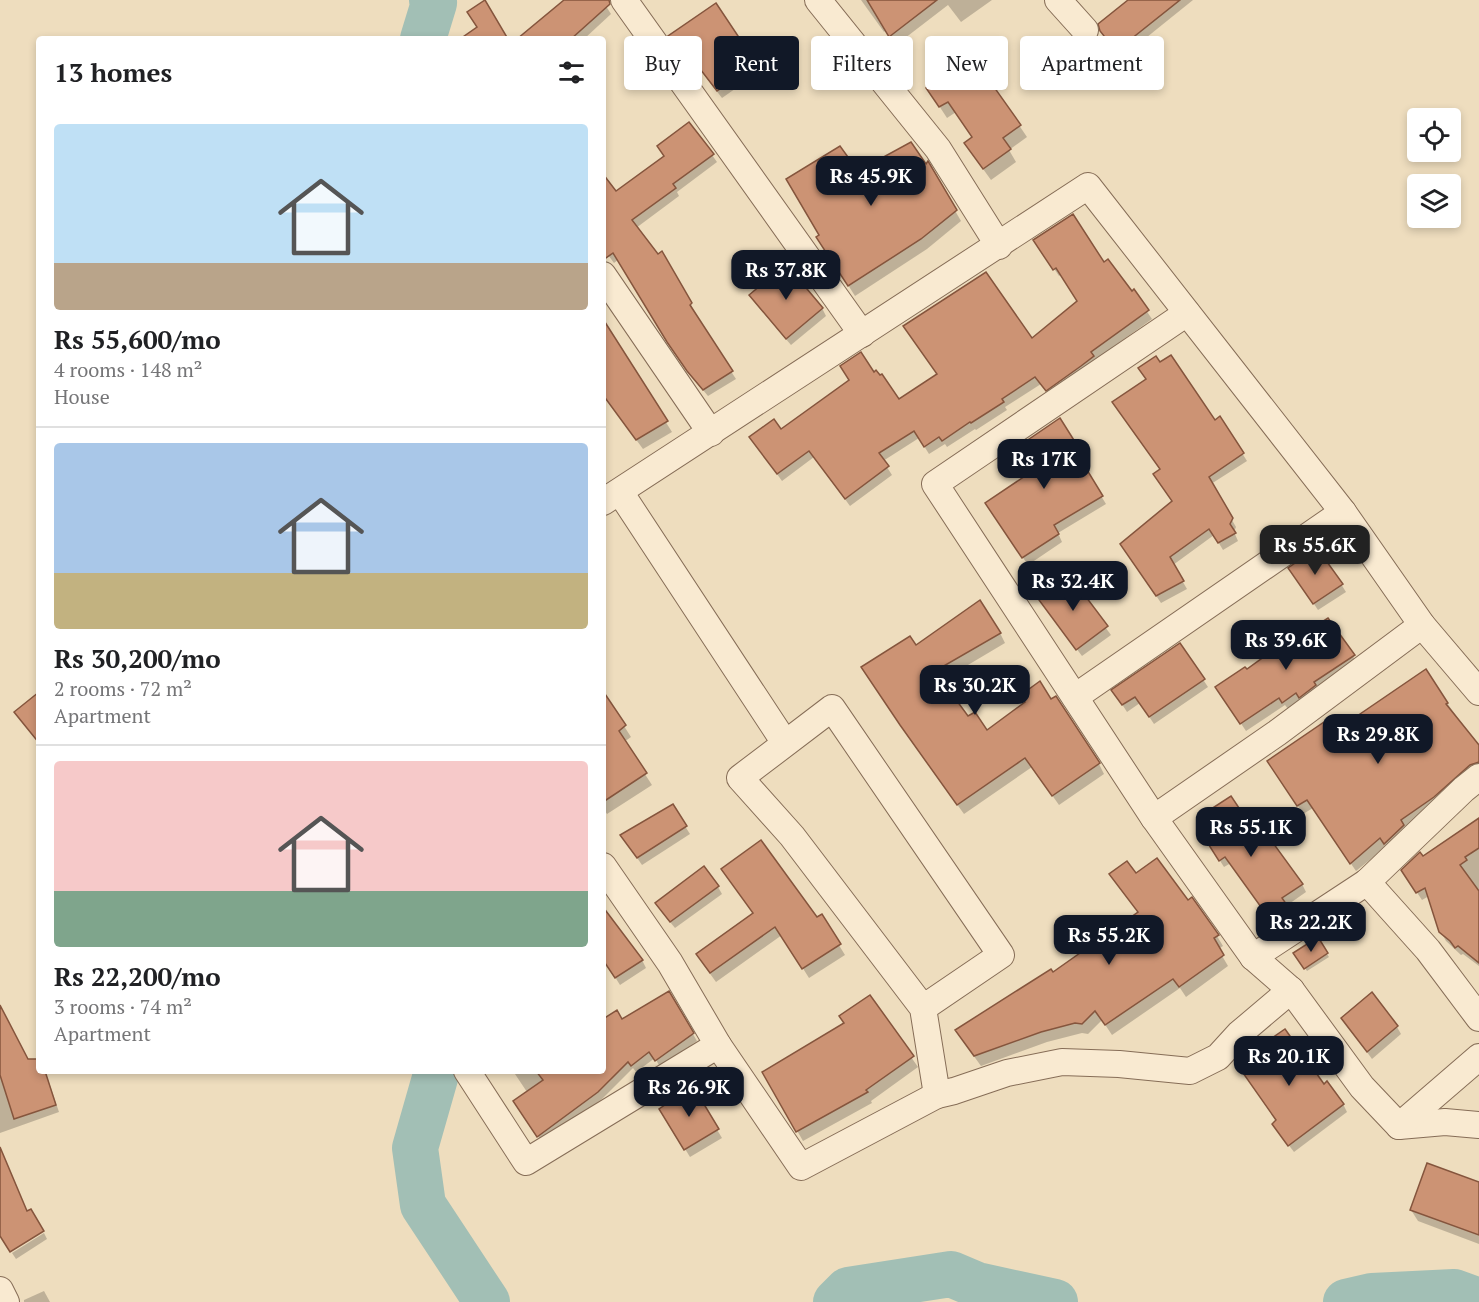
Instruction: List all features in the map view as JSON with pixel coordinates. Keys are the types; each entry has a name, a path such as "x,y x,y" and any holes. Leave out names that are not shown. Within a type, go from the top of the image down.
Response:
{"street":[{"path":"624,0 862,334"},
{"path":"818,0 938,149 999,246"},
{"path":"1058,0 1085,30"},
{"path":"785,743 611,497 1088,186 1343,512 1422,625 1479,692"},
{"path":"606,279 711,433"},
{"path":"1187,313 935,484 1154,818 1252,957 1291,990 1362,1087 1399,1126"},
{"path":"1076,697 1343,512"},
{"path":"1154,818 1277,733 1422,625"},
{"path":"923,1008 1001,955 832,708 740,778 792,836 923,1008 937,1095"},
{"path":"1252,957 1367,882 1479,777"},
{"path":"608,882 670,963 718,1045 801,1167 937,1095 1007,1073 1062,1062 1119,1064 1190,1071 1218,1057 1239,1034 1291,990"},
{"path":"1367,882 1428,950 1479,1018"},
{"path":"469,1074 526,1162 718,1045"},
{"path":"1399,1126 1479,1057"},
{"path":"1399,1126 1445,1122 1479,1125"},
{"path":"0,1290 6,1302"}],"building":[{"path":"485,0 506,36 464,36 477,27 467,12"},
{"path":"564,0 609,0 610,4 574,36 521,36"},
{"path":"867,0 937,0 890,36"},
{"path":"1128,0 1180,0 1135,36 1104,36 1098,24"},
{"path":"716,3 738,36 714,36 714,87 702,71 702,36 668,36"},
{"path":"927,90 996,90 1021,125 1003,138 1011,149 983,169 964,143 972,137 948,102 939,107"},
{"path":"689,122 714,154 673,184 676,188 632,220 658,254 662,251 692,303 690,305 733,371 703,390 667,342 613,253 606,258 606,178 616,191 664,156 657,146"},
{"path":"911,142 926,164 928,161 957,210 921,239 848,286 816,237 819,235 786,179 840,146 858,171"},
{"path":"1073,214 1104,262 1108,259 1149,310 1091,352 1094,356 1046,391 1035,377 1002,399 1004,402 971,423 942,441 939,437 924,447 914,431 879,453 889,466 845,499 809,451 777,474 749,437 774,419 781,429 849,380 840,366 861,352 874,372 876,370 880,375 882,374 899,399 937,374 903,326 986,272 1032,338 1077,301 1056,268 1053,270 1033,240"},
{"path":"786,264 823,308 786,339 749,295"},
{"path":"606,324 668,421 636,440 606,399"},
{"path":"1171,355 1215,420 1220,416 1244,453 1209,477 1233,518 1230,524 1236,533 1218,543 1209,529 1170,557 1184,581 1156,596 1120,544 1172,501 1153,474 1160,469 1112,402 1146,379 1138,368 1156,356 1160,362"},
{"path":"1060,418 1077,445 1073,447 1103,496 1054,525 1059,534 1022,558 985,503 1034,470 1019,446"},
{"path":"1317,548 1343,584 1313,604 1288,568"},
{"path":"1071,577 1108,626 1076,650 1039,600 1044,597 1041,594 1059,580"},
{"path":"980,600 1001,633 935,671 968,716 975,712 987,730 1025,702 1021,695 1040,681 1051,699 1056,696 1100,763 1052,796 1025,758 957,805 861,667 910,636 916,645"},
{"path":"1328,618 1355,655 1314,682 1316,685 1299,698 1296,693 1282,703 1279,698 1240,724 1215,687"},
{"path":"1180,643 1205,679 1149,717 1135,697 1122,705 1111,690"},
{"path":"1426,669 1448,703 1446,704 1479,745 1479,762 1470,765 1434,797 1401,820 1404,825 1384,844 1380,838 1350,864 1307,800 1297,806 1267,761 1327,720 1335,731"},
{"path":"36,694 36,739 14,712"},
{"path":"606,695 626,725 619,731 647,773 606,800"},
{"path":"1231,796 1261,841 1268,836 1303,884 1282,898 1289,908 1271,921 1225,857 1219,861 1200,831 1215,821 1208,811"},
{"path":"673,804 687,826 637,858 620,835"},
{"path":"1479,818 1479,848 1465,857 1467,860 1460,865 1479,891 1479,963 1458,946 1455,948 1439,932 1425,888 1416,893 1401,870 1420,852 1423,856"},
{"path":"761,840 817,917 822,914 841,944 802,969 775,927 710,973 696,954 753,913 721,869"},
{"path":"1157,858 1188,900 1192,897 1219,935 1214,938 1224,955 1179,987 1173,979 1105,1025 1095,1011 1082,1024 1075,1023 1041,1032 974,1056 955,1030 1051,969 1053,972 1138,912 1109,874 1127,861 1136,873"},
{"path":"704,866 719,886 670,922 655,903"},
{"path":"606,911 643,960 615,978 606,964"},
{"path":"1318,937 1328,953 1304,969 1293,953"},
{"path":"669,991 694,1033 655,1061 649,1052 631,1066 628,1062 598,1092 537,1137 513,1101 543,1080 538,1074 606,1074 606,1017 617,1010 622,1019"},
{"path":"1372,992 1398,1026 1367,1052 1341,1018"},
{"path":"870,995 914,1056 866,1090 868,1092 796,1132 762,1072 844,1023 839,1016"},
{"path":"0,1005 28,1059 36,1059 36,1074 46,1074 56,1105 14,1119 0,1075"},
{"path":"1285,1029 1324,1084 1327,1081 1344,1104 1288,1146 1272,1124 1276,1120 1236,1063"},
{"path":"693,1086 719,1129 684,1150 659,1109"},
{"path":"0,1147 27,1211 31,1209 44,1231 10,1252 0,1236"},
{"path":"1427,1163 1479,1182 1479,1235 1410,1210"}],"waterway":[{"path":"424,36 434,3 432,0"},
{"path":"436,1074 415,1148 423,1205 487,1302"},
{"path":"836,1302 848,1290 951,1274 977,1285 1055,1302"},
{"path":"1346,1302 1372,1296 1454,1292 1479,1301"}]}
